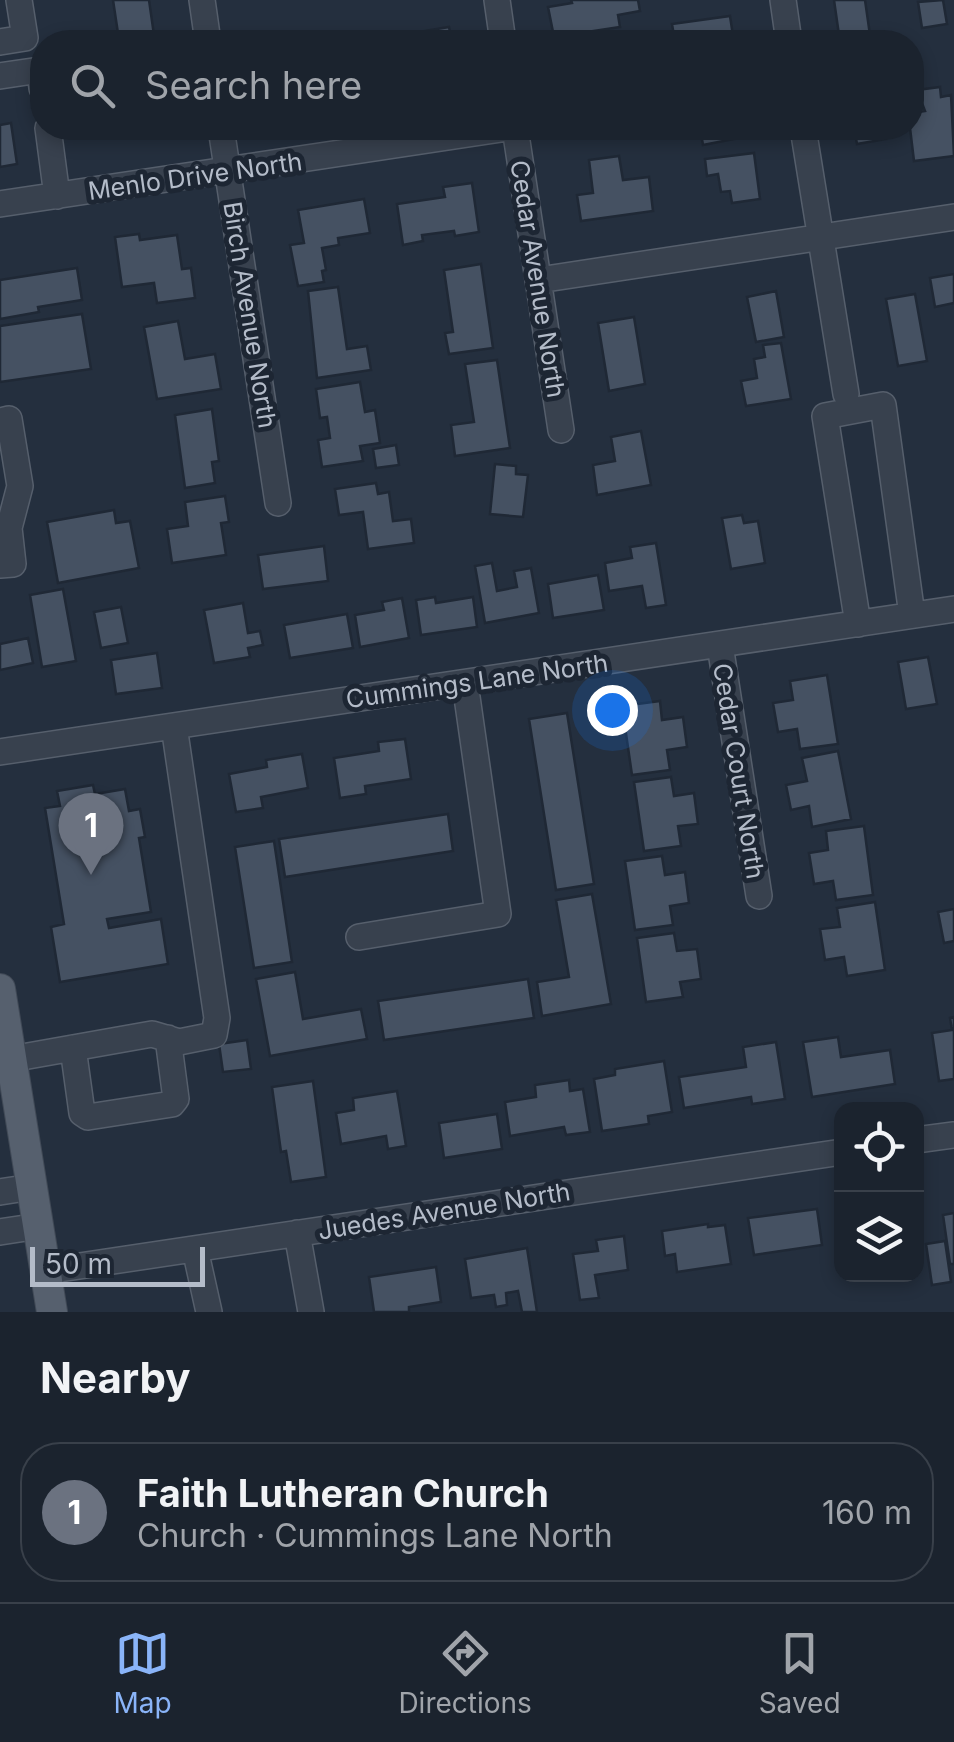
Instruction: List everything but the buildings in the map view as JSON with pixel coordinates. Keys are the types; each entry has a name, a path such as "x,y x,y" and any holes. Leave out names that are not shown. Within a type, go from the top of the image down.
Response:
{"main road":[{"path":"0,989 12,1059 9,1104 32,1187 52,1312"}],"street":[{"path":"0,42 25,38 19,0"},
{"path":"202,0 206,30"},
{"path":"497,0 501,30"},
{"path":"782,0 787,30"},
{"path":"0,76 30,72"},
{"path":"50,140 58,196"},
{"name":"Birch Avenue North","path":"223,140 278,503"},
{"name":"Menlo Drive North","path":"0,204 435,140"},
{"name":"Cedar Avenue North","path":"514,140 561,430"},
{"path":"805,140 846,394"},
{"path":"539,280 954,218"},
{"path":"858,624 825,416 883,405 912,615"},
{"path":"0,421 10,419 20,486 10,528 13,564 0,565"},
{"name":"Cummings Lane North","path":"0,752 954,609"},
{"name":"Cedar Court North","path":"720,645 758,896"},
{"path":"359,937 498,914 464,683"},
{"path":"12,1059 152,1034 180,1042 214,1035 218,1018 174,726"},
{"path":"74,1048 82,1113 88,1116 172,1104 176,1098 168,1038"},
{"path":"924,1139 954,1135"},
{"name":"Juedes Avenue North","path":"46,1271 834,1153"},
{"path":"0,1192 32,1187"},
{"path":"0,1232 39,1226"},
{"path":"283,1312 310,1310 297,1234"},
{"path":"195,1249 209,1312"}],"place":[{"name":"Faith Lutheran Church","path":"91,875"}]}
